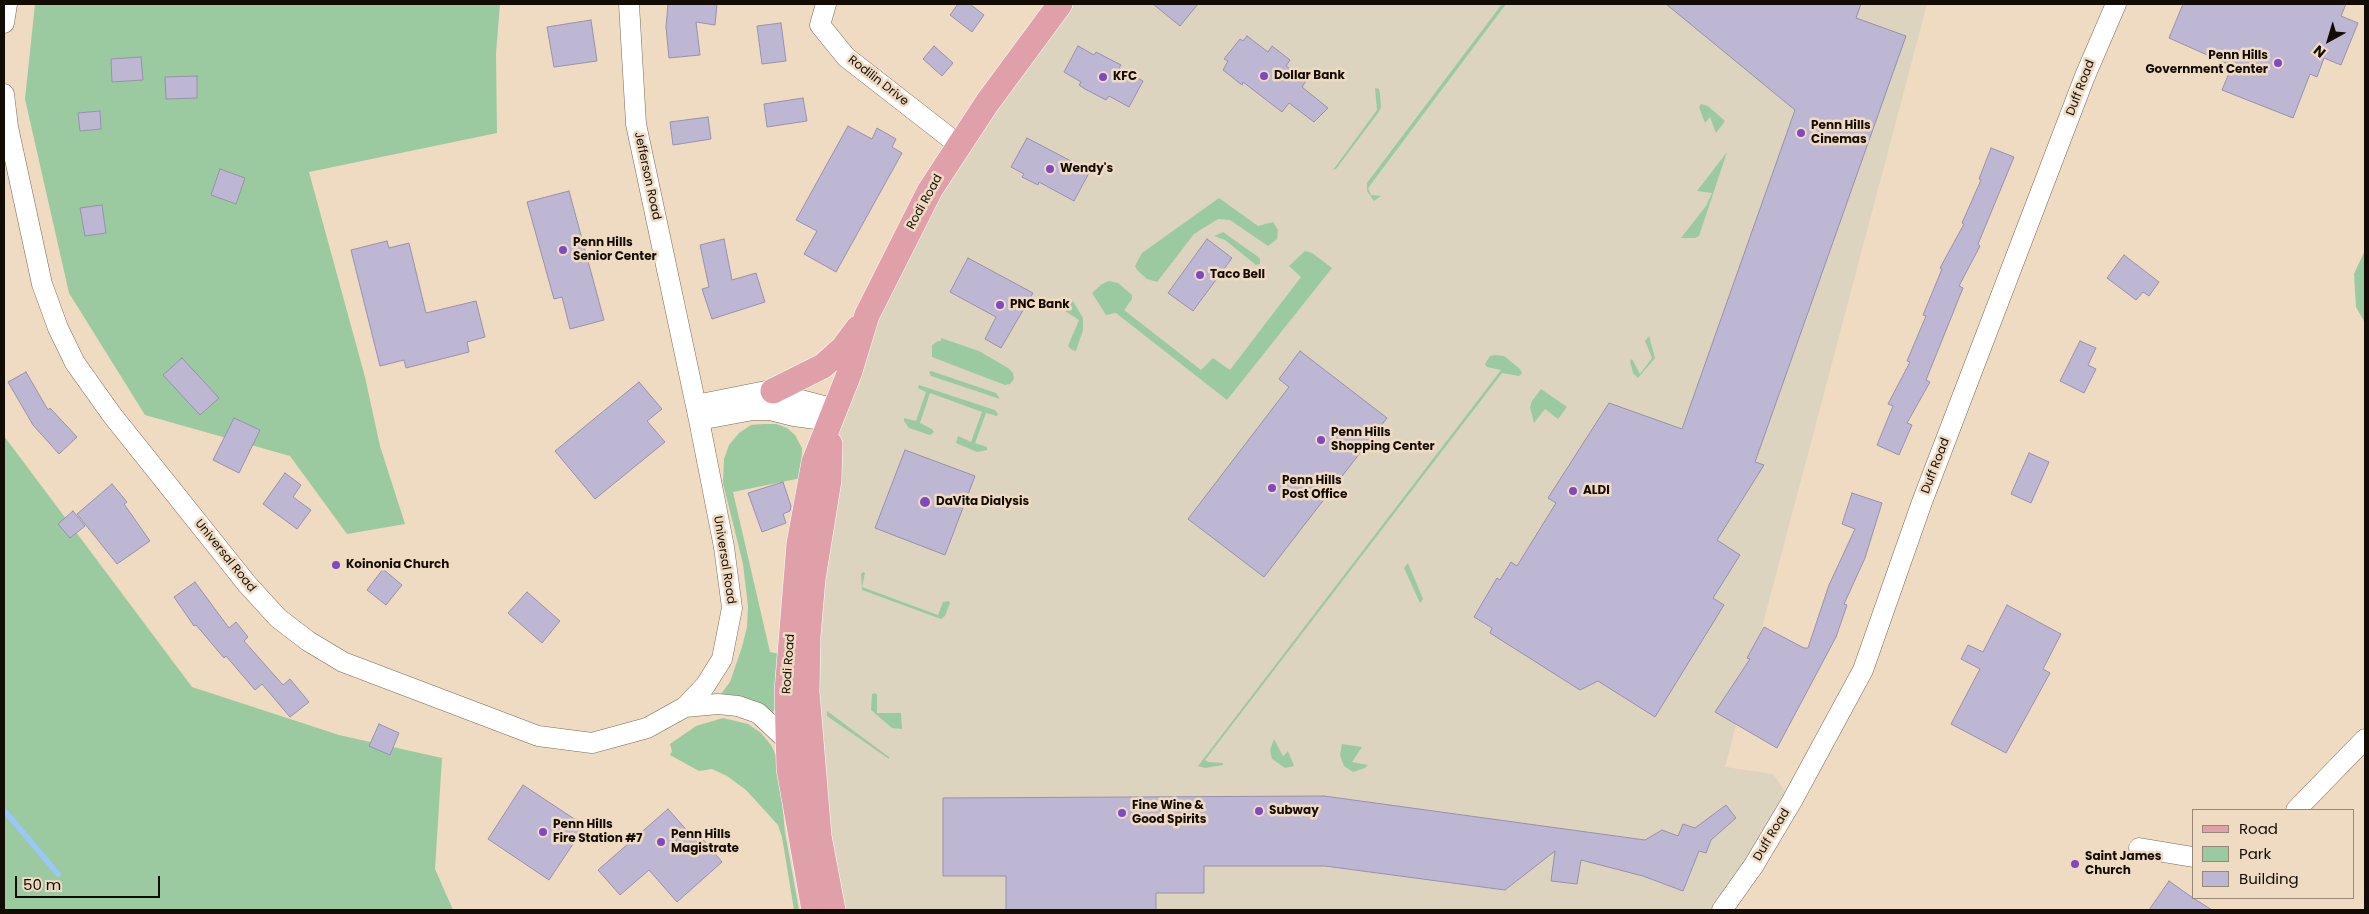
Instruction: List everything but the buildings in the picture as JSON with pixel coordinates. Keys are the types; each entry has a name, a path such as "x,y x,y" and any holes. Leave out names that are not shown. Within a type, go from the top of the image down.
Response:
{"main road":[{"name":"Rodi Road","path":"814,910 789,769 787,691 799,544 814,462 833,415 867,316 930,190 959,145 1060,4"},
{"path":"773,391 810,373 834,357 867,316"},
{"name":"Rodi Road","path":"833,415 829,480 813,579 808,636 807,692 819,836 833,910"}],"street":[{"path":"4,23 7,4"},
{"name":"Jefferson Road","path":"629,4 636,124 712,489"},
{"name":"Rodilin Drive","path":"826,4 820,25 846,57 959,145"},
{"name":"Duff Road","path":"1722,910 1754,865 1792,801 1863,670 1922,502 2085,76 2116,4"},
{"name":"Universal Road","path":"4,94 8,127 42,284 58,328 75,363 118,423 247,584 278,618 308,641 343,662 538,736 592,744 647,728 685,707 705,686 722,659 732,608 712,489"},
{"path":"697,412 753,392 773,391 833,415"},
{"path":"697,412 770,410 794,416 833,415"},
{"name":"Universal Road","path":"685,707 718,704 738,706 758,713 788,741"},
{"path":"2297,809 2365,739"},
{"path":"2139,848 2192,857"}],"shaded area":[{"name":"Penn Hills Shopping Center","path":"1060,4 1927,4 1725,767 1773,774 1792,801 1722,910 833,910 812,764 829,480 849,374 867,315"}],"green space":[{"path":"35,4 500,4 496,54 497,133 309,172 365,377 380,446 405,524 347,534 290,456 145,415 69,293 25,99"},
{"path":"1502,4 1506,4 1368,188 1371,195 1381,196 1374,201 1367,191 1367,183"},
{"path":"1375,88 1379,89 1381,108 1336,169 1333,170 1377,110"},
{"path":"1701,104 1708,106 1725,121 1716,133 1710,117 1705,123 1699,107"},
{"path":"1727,152 1699,236 1695,238 1681,238 1706,206 1712,193 1697,191"},
{"path":"1219,198 1258,226 1273,222 1278,230 1277,239 1268,246 1230,220 1218,219 1194,234 1157,282 1147,279 1137,270 1135,266 1142,253"},
{"path":"1223,232 1257,256 1260,259 1260,264 1256,265 1225,240 1214,236"},
{"path":"2365,250 2365,323 2356,307 2354,274"},
{"path":"1305,251 1312,253 1332,268 1227,400 1116,313 1106,315 1092,293 1102,284 1109,281 1118,283 1132,295 1132,299 1124,310 1201,370 1213,358 1230,370 1301,277 1289,266"},
{"path":"1073,301 1083,318 1083,330 1076,351 1068,346 1079,320 1065,311"},
{"path":"1649,336 1655,358 1638,378 1633,373 1630,361 1632,359 1640,374 1652,358 1645,341"},
{"path":"941,338 979,351 1008,368 1013,373 1014,379 1010,384 1005,385 932,357 932,345 941,341"},
{"path":"1490,356 1504,356 1520,369 1522,373 1519,376 1502,373 1205,760 1223,763 1223,765 1205,768 1198,766 1501,370 1487,367 1485,364"},
{"path":"931,371 996,393 1000,399 931,376 929,372"},
{"path":"919,385 995,410 998,414 997,416 986,413 975,443 987,447 987,450 977,452 956,443 958,436 971,442 982,412 930,393 920,423 934,432 930,435 909,428 904,418 916,421 926,392 918,388"},
{"path":"1541,389 1567,407 1558,419 1545,409 1534,423 1530,407"},
{"path":"776,424 787,428 795,435 802,448 801,478 733,492 770,652 779,654 778,709 772,712 761,706 721,694 730,682 742,647 747,627 748,606 743,564 723,483 724,459 729,445 739,433 751,425"},
{"path":"4,436 192,687 339,735 442,758 435,869 453,910 4,910"},
{"path":"1408,563 1423,599 1420,603 1404,568"},
{"path":"865,573 862,587 938,615 943,602 949,601 945,616 941,619 862,590 861,574"},
{"path":"875,693 877,695 877,713 901,713 902,729 892,728 871,710 872,694"},
{"path":"827,711 889,757 889,759 827,716"},
{"path":"723,718 748,724 761,733 771,745 778,760 785,832 799,910 794,910 782,837 778,825 746,790 727,776 712,769 699,771 670,755 672,751 670,744 696,726"},
{"path":"1274,739 1283,756 1288,751 1294,766 1285,768 1272,759 1270,750"},
{"path":"1342,744 1362,747 1352,762 1368,765 1353,772 1344,766 1340,755"}],"waterway":[{"path":"4,810 58,874"}],"place":[{"name":"Penn Hills Government Center","path":"2278,63"},
{"name":"Dollar Bank","path":"1264,76"},
{"name":"KFC","path":"1103,77"},
{"name":"Penn Hills Cinemas","path":"1801,133"},
{"name":"Wendy's","path":"1050,169"},
{"name":"Penn Hills Senior Center","path":"563,250"},
{"name":"Taco Bell","path":"1200,275"},
{"name":"PNC Bank","path":"1000,305"},
{"name":"Penn Hills Shopping Center","path":"1321,440"},
{"name":"Penn Hills Post Office","path":"1272,488"},
{"name":"ALDI","path":"1573,491"},
{"name":"DaVita Dialysis","path":"925,502"},
{"name":"Koinonia Church","path":"336,565"},
{"name":"Subway","path":"1259,811"},
{"name":"Fine Wine & Good Spirits","path":"1122,813"},
{"name":"Penn Hills Fire Station #7","path":"543,832"},
{"name":"Penn Hills Magistrate","path":"661,842"},
{"name":"Saint James Church","path":"2075,864"}]}
